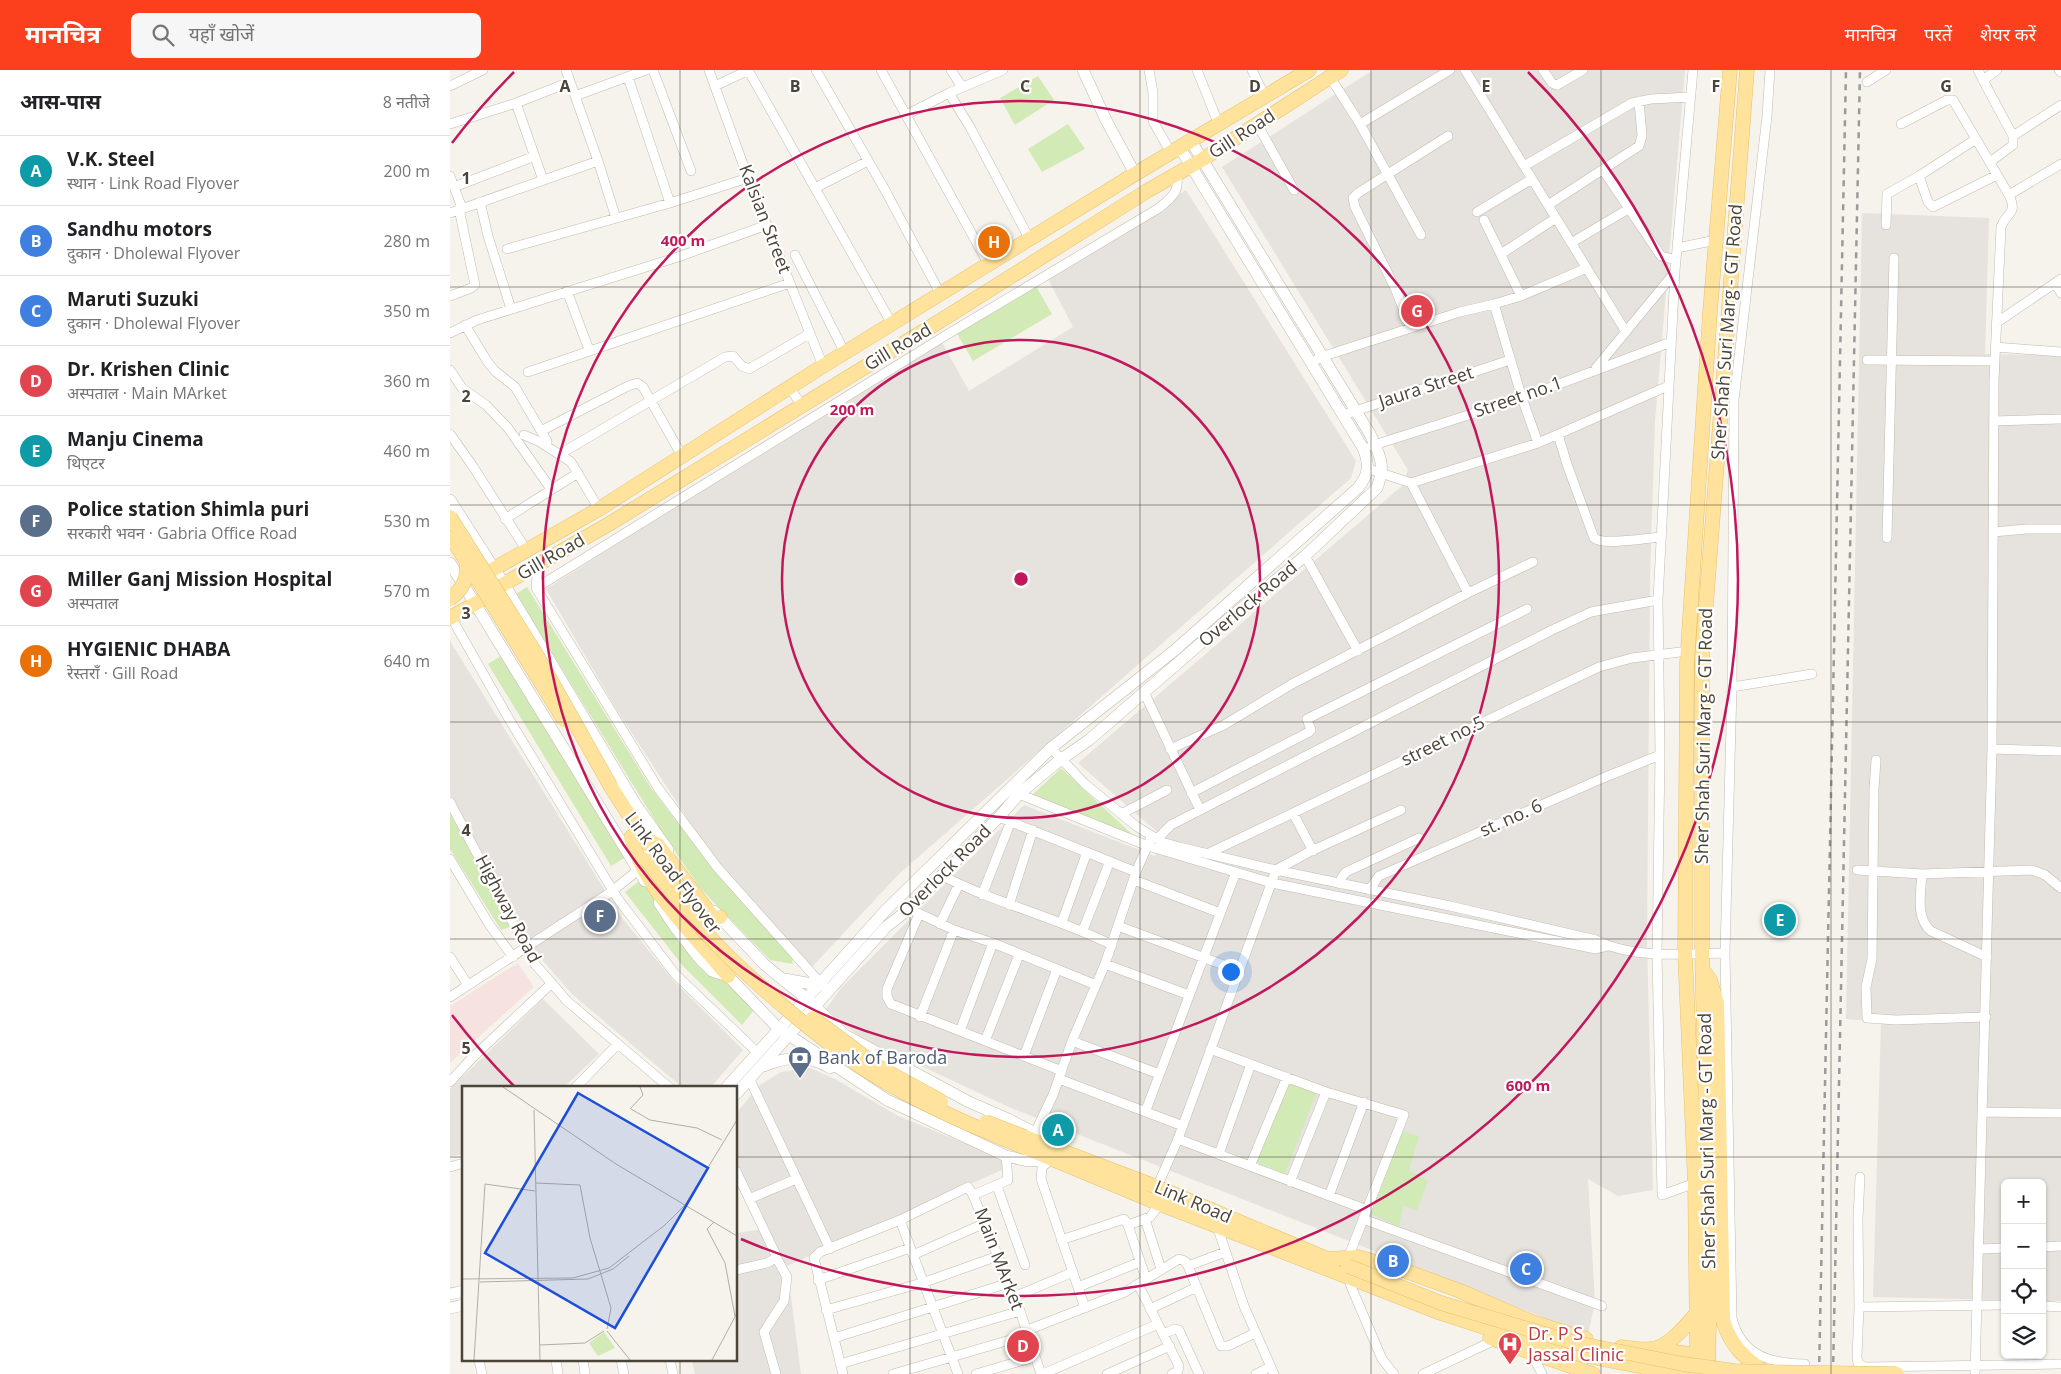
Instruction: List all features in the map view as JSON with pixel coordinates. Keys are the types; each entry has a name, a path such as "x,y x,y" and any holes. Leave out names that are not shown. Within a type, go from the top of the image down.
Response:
{"main road":[{"name":"Gill Road","path":"450,595 599,509 823,366 989,266 1135,174 1265,98 1291,75 1310,70"},
{"name":"Sher Shah Suri Marg - GT Road","path":"1708,1374 1703,1356 1697,1313 1695,1183 1686,953 1688,651 1716,240 1730,70"},
{"name":"Sher Shah Suri Marg - GT Road","path":"1696,1374 1703,1356 1710,1276 1702,968 1702,658 1747,70"},
{"name":"Gill Road","path":"450,617 609,524 802,406 1197,162 1336,73"},
{"name":"Link Road Flyover","path":"450,517 536,654 636,837"},
{"name":"Link Road Flyover","path":"450,535 674,897 719,948 753,980 835,1049 868,1072 917,1100 970,1126 1029,1139 1054,1154"},
{"path":"450,599 458,594 464,583 467,570 466,561"},
{"path":"715,916 658,845 636,837 635,854 643,868 668,904 728,976"},
{"path":"1702,968 1710,980 1716,1003 1723,1320 1731,1341 1738,1351 1764,1372"},
{"name":"Link Road","path":"1054,1154 1157,1186 1326,1263"},
{"name":"Link Road","path":"1054,1154 1160,1204 1216,1226 1326,1263"},
{"path":"1347,1270 1358,1257 1397,1268 1460,1290 1532,1322 1583,1338 1620,1347 1703,1356"},
{"path":"1326,1263 1441,1303 1576,1343 1683,1364 1764,1372 1897,1374"},
{"path":"1347,1270 1495,1340 1593,1374"},
{"path":"1347,1270 1438,1312 1530,1342 1592,1357 1680,1374"},
{"path":"1651,1349 1663,1345 1680,1332 1697,1313"}],"street":[{"path":"450,86 483,70"},
{"path":"566,70 616,218"},
{"path":"576,96 646,70"},
{"path":"654,70 691,171"},
{"name":"Kalsian Street","path":"709,70 748,178 823,366"},
{"path":"715,86 748,70 892,324"},
{"path":"816,70 868,160 941,294"},
{"path":"881,70 989,266"},
{"path":"951,70 962,88"},
{"path":"906,115 949,93 1003,70"},
{"path":"1083,70 1106,120 1135,174"},
{"path":"1149,70 1153,121 1197,162 1232,206 1321,357 1356,411 1381,459 1382,473"},
{"path":"1198,70 1219,125"},
{"path":"1252,70 1265,98"},
{"path":"1360,124 1450,70"},
{"path":"1465,70 1626,332"},
{"path":"1543,70 1552,84 1557,85 1583,70"},
{"path":"1693,70 1675,271 1658,600 1660,755 1657,954 1662,1195 1695,1183"},
{"path":"1770,70 1767,116 1734,400 1732,687 1725,953 1732,1318 1738,1337 1749,1349 1769,1360 1805,1364"},
{"path":"1867,82 1886,70"},
{"path":"1978,70 2013,136 2013,145 1990,162"},
{"path":"1983,80 1997,70"},
{"path":"1336,73 1360,124 1421,234"},
{"path":"628,77 670,203"},
{"path":"450,124 570,82"},
{"path":"949,93 970,127 1030,240"},
{"path":"1524,166 1621,108 1639,101 1691,97"},
{"path":"1901,124 1952,99 1990,162 2008,195 2013,210 2001,227 1995,346 1992,748 1980,1249 1975,1370"},
{"path":"1548,205 1639,146 1641,141 1639,101"},
{"path":"516,102 542,180"},
{"path":"2013,136 2061,105"},
{"path":"1257,124 1294,190"},
{"path":"1412,328 1353,200 1358,193 1448,136"},
{"path":"1886,225 1887,194 1919,176 1976,139"},
{"path":"454,186 535,156"},
{"path":"815,188 868,160"},
{"path":"457,210 598,161"},
{"path":"1197,162 1220,214 1264,289 1363,448 1369,468 1411,483 1538,443 1668,386"},
{"path":"2008,195 2061,164"},
{"path":"1603,170 1661,256 1676,260"},
{"path":"536,588 948,334 1159,208 1173,197 1178,187 1177,174"},
{"path":"1919,176 1928,202 1933,207 1997,175"},
{"path":"450,176 454,186 457,210 475,285 472,288 450,296"},
{"path":"507,249 670,203 748,178"},
{"path":"1477,212 1532,179"},
{"path":"480,202 488,236 511,309"},
{"path":"1220,214 1232,206"},
{"path":"1571,243 1630,208"},
{"path":"1500,254 1556,218"},
{"path":"1484,220 1521,296"},
{"path":"450,333 465,325 511,309 678,257 767,225"},
{"path":"1677,248 1716,240"},
{"path":"795,255 845,353"},
{"path":"1887,538 1894,258"},
{"path":"1311,362 1321,357 1460,312 1521,296 1587,268"},
{"path":"1594,370 1675,271"},
{"path":"1996,323 2058,281 2061,293"},
{"path":"1264,289 1276,282"},
{"path":"528,372 790,283"},
{"path":"567,291 589,350"},
{"path":"1494,304 1522,398 1538,443"},
{"path":"465,325 495,371 515,387 547,441 547,446"},
{"path":"560,454 726,357 733,356 742,366 749,369 809,334"},
{"name":"Street no.1","path":"1363,448 1522,398 1671,342"},
{"path":"1995,346 2061,352"},
{"name":"Jaura Street","path":"1342,415 1510,360"},
{"path":"1866,360 1995,360"},
{"path":"450,370 462,388 486,405 508,428 551,489"},
{"path":"541,431 634,383 640,384 682,456"},
{"path":"790,388 802,406"},
{"path":"1994,421 2061,419"},
{"path":"450,434 527,551"},
{"path":"1558,434 1594,538 1598,541 1607,542 1661,537"},
{"path":"524,435 547,446 571,462 599,509"},
{"name":"Overlock Road","path":"728,1086 886,910 1051,748 1175,650 1358,488 1369,468"},
{"path":"506,519 578,473"},
{"name":"Overlock Road","path":"738,1092 886,928 897,920 999,817 1019,794 1060,760 1088,740 1305,556 1377,488 1382,473"},
{"path":"1411,483 1468,593"},
{"path":"450,500 495,569 636,805 715,916 765,965 807,998 845,1035 969,1102 1029,1139 1060,1075 1072,1041 1105,964 1135,876 1152,841 1171,825 1508,652 1583,616 1598,611 1658,600"},
{"path":"1993,532 2061,529"},
{"path":"1305,556 1358,651"},
{"path":"1170,749 1224,725 1292,684 1468,593 1533,562"},
{"path":"450,563 637,870 675,927 712,971 728,976 778,1028 893,1104 1006,1156 1028,1161 1054,1154"},
{"path":"538,565 536,588 658,788 717,867 818,984 829,992"},
{"path":"1191,793 1309,732 1311,730 1307,719 1527,609"},
{"path":"450,617 612,891 676,974 758,1053"},
{"name":"street no.5","path":"1207,854 1599,668 1619,661 1688,651"},
{"path":"1732,687 1812,674"},
{"path":"1144,692 1200,810"},
{"path":"1051,748 1060,760 1084,783 1152,841 1340,884 1450,906 1596,940 1608,946 1657,954 1725,953"},
{"path":"1992,748 2061,751"},
{"name":"st. no. 6","path":"1369,890 1379,876 1660,755"},
{"path":"1876,760 1872,959 1866,987 1867,1018 1896,1020 1986,1017"},
{"path":"1121,814 1167,790"},
{"path":"1019,794 1272,884 1596,949 1608,946"},
{"name":"Highway Road","path":"450,802 534,963 567,1001 668,1086"},
{"path":"1157,1186 1183,1126 1276,870 1312,851 1401,810"},
{"path":"1293,812 1312,851"},
{"path":"999,817 1110,861 1135,876 1220,913"},
{"path":"982,895 1011,821"},
{"path":"1009,905 1032,830"},
{"path":"1340,884 1346,872 1419,838"},
{"path":"1062,922 1087,852"},
{"path":"450,859 490,924 513,957"},
{"path":"1082,930 1110,861"},
{"path":"450,997 612,891 637,870"},
{"path":"1857,870 1922,874 2032,870 2045,874 2061,888"},
{"path":"1146,1110 1202,957 1236,872"},
{"path":"1922,874 1921,915 1924,924 1931,931 1987,957"},
{"path":"941,875 982,895 1062,922 1112,944"},
{"path":"940,924 959,884"},
{"path":"908,908 954,930 993,943 1096,986"},
{"path":"886,910 897,920"},
{"path":"919,914 887,990 887,998 891,1004 920,1017 1024,1056 1060,1075 1183,1126"},
{"path":"1118,926 1240,971"},
{"path":"920,1017 954,930"},
{"path":"960,1031 993,943"},
{"path":"985,1041 1019,954"},
{"path":"450,957 468,985"},
{"path":"1105,964 1189,995"},
{"path":"1024,1056 1056,969"},
{"path":"784,979 818,984"},
{"path":"450,1082 472,1058 552,983"},
{"path":"1072,1041 1159,1074"},
{"path":"577,1086 618,1044"},
{"path":"1210,1049 1326,1092 1364,1102 1404,1116 1365,1215 1347,1270 1382,1359 1394,1374"},
{"path":"760,1068 780,1060 800,1058 824,1064 887,1103 893,1104"},
{"path":"1219,1154 1251,1064"},
{"path":"1250,1166 1286,1077"},
{"path":"750,1080 830,1249"},
{"path":"1290,1182 1326,1092"},
{"path":"1329,1196 1364,1102"},
{"path":"1983,1112 2061,1113"},
{"path":"1178,1139 1329,1196 1365,1215 1602,1306"},
{"path":"1054,1154 1042,1167 1041,1179 1085,1308"},
{"path":"974,1195 1005,1182 1008,1177 1006,1156"},
{"path":"738,1175 787,1277 784,1301 764,1332 776,1374"},
{"path":"1860,1177 1858,1219 1858,1364 1862,1367 1975,1370 2061,1364"},
{"path":"749,1199 796,1179"},
{"path":"998,1186 1026,1265"},
{"name":"Main MArket","path":"900,1220 968,1187 974,1195 1009,1283 1034,1357 1042,1374"},
{"path":"1128,1225 1153,1214 1160,1204"},
{"path":"1062,1240 1124,1219 1128,1225 1140,1262 1142,1282 1150,1309 1179,1366 1178,1371 1172,1374"},
{"path":"1145,1219 1161,1269"},
{"path":"843,1374 814,1258 817,1254 900,1220 925,1282 958,1374"},
{"path":"818,1280 912,1251 985,1223"},
{"path":"1216,1226 1255,1333 1272,1371 1256,1374"},
{"path":"2046,1247 2061,1246"},
{"path":"1980,1249 2001,1248"},
{"path":"1188,1266 1226,1252"},
{"path":"826,1310 925,1282 998,1256"},
{"path":"738,1270 767,1264 776,1257"},
{"path":"892,1374 1026,1333 1125,1292 1180,1259 1185,1260 1188,1266 1221,1346 1228,1346 1255,1333"},
{"path":"1078,1287 1140,1262"},
{"path":"1014,1297 1073,1272"},
{"path":"834,1338 1009,1283"},
{"path":"1150,1309 1197,1287"},
{"path":"1859,1307 2001,1305"},
{"path":"2046,1306 2061,1306"},
{"path":"840,1364 1020,1311"},
{"path":"1042,1374 1158,1324"},
{"path":"1164,1334 1175,1329 1179,1330 1199,1374"},
{"path":"1422,1374 1495,1340"},
{"path":"1107,1374 1170,1346"},
{"path":"1532,1354 1542,1374"},
{"path":"976,1374 1034,1357"}],"shaded area":[{"path":"1373,70 1685,70 1655,421 1650,577 1647,942 1653,1190 1618,1196 1588,1179 1595,1302 1588,1335 1011,1108 861,1038 826,1009 841,988 1024,805 1155,856 1164,838 1078,763 1402,486 1408,470 1222,167"},
{"path":"1186,190 1356,461 1351,478 899,874 809,970 705,846 615,707 546,589 940,339 969,391 1073,327 1048,279"},
{"path":"1862,213 1989,218 1985,354 2061,355 2061,1301 2046,1301 2046,1179 2001,1179 2001,1300 1873,1297 1881,1022 1846,1019"},
{"path":"450,641 622,918 672,979 743,1050 712,1086 681,1086 572,994 537,954 450,794"},
{"path":"518,963 534,987 450,1063 450,1006"},
{"path":"543,999 599,1054 565,1086 462,1086 462,1154 450,1156 450,1089"},
{"path":"810,1068 835,1079 898,1116 1001,1158 1004,1169 787,1266 801,1374 695,1374 692,1362 738,1362 738,1233 764,1229 738,1168 738,1111 760,1085 781,1072"}],"green space":[{"path":"1038,76 1054,100 1015,125 1000,98"},
{"path":"1068,124 1085,149 1042,172 1028,149"},
{"path":"1033,281 1052,314 973,361 953,327"},
{"path":"527,587 651,788 716,873 791,952 793,964 770,960 700,888 665,837 516,594"},
{"path":"506,653 628,856 611,866 488,664"},
{"path":"1061,768 1136,838 1031,796"},
{"path":"450,813 493,890 511,927 501,930 450,849"},
{"path":"642,879 754,1010 742,1025 683,966 625,892"},
{"path":"1282,1079 1317,1091 1285,1174 1256,1162"},
{"path":"1403,1131 1419,1137 1409,1170 1428,1181 1417,1210 1403,1206 1399,1227 1371,1214"}],"railway":[{"path":"1819,1374 1846,70"},
{"path":"1833,1374 1860,70"}],"place":[{"name":"HYGIENIC DHABA","path":"994,242"},
{"name":"Miller Ganj Mission Hospital","path":"1417,311"},
{"name":"Police station Shimla puri","path":"600,916"},
{"name":"Manju Cinema","path":"1780,920"},
{"name":"Bank of Baroda","path":"800,1079"},
{"name":"V.K. Steel","path":"1058,1130"},
{"name":"Sandhu motors","path":"1393,1261"},
{"name":"Maruti Suzuki","path":"1526,1269"},
{"name":"Dr. Krishen Clinic","path":"1023,1346"},
{"name":"Dr. P S Jassal Clinic","path":"1510,1365"}]}
